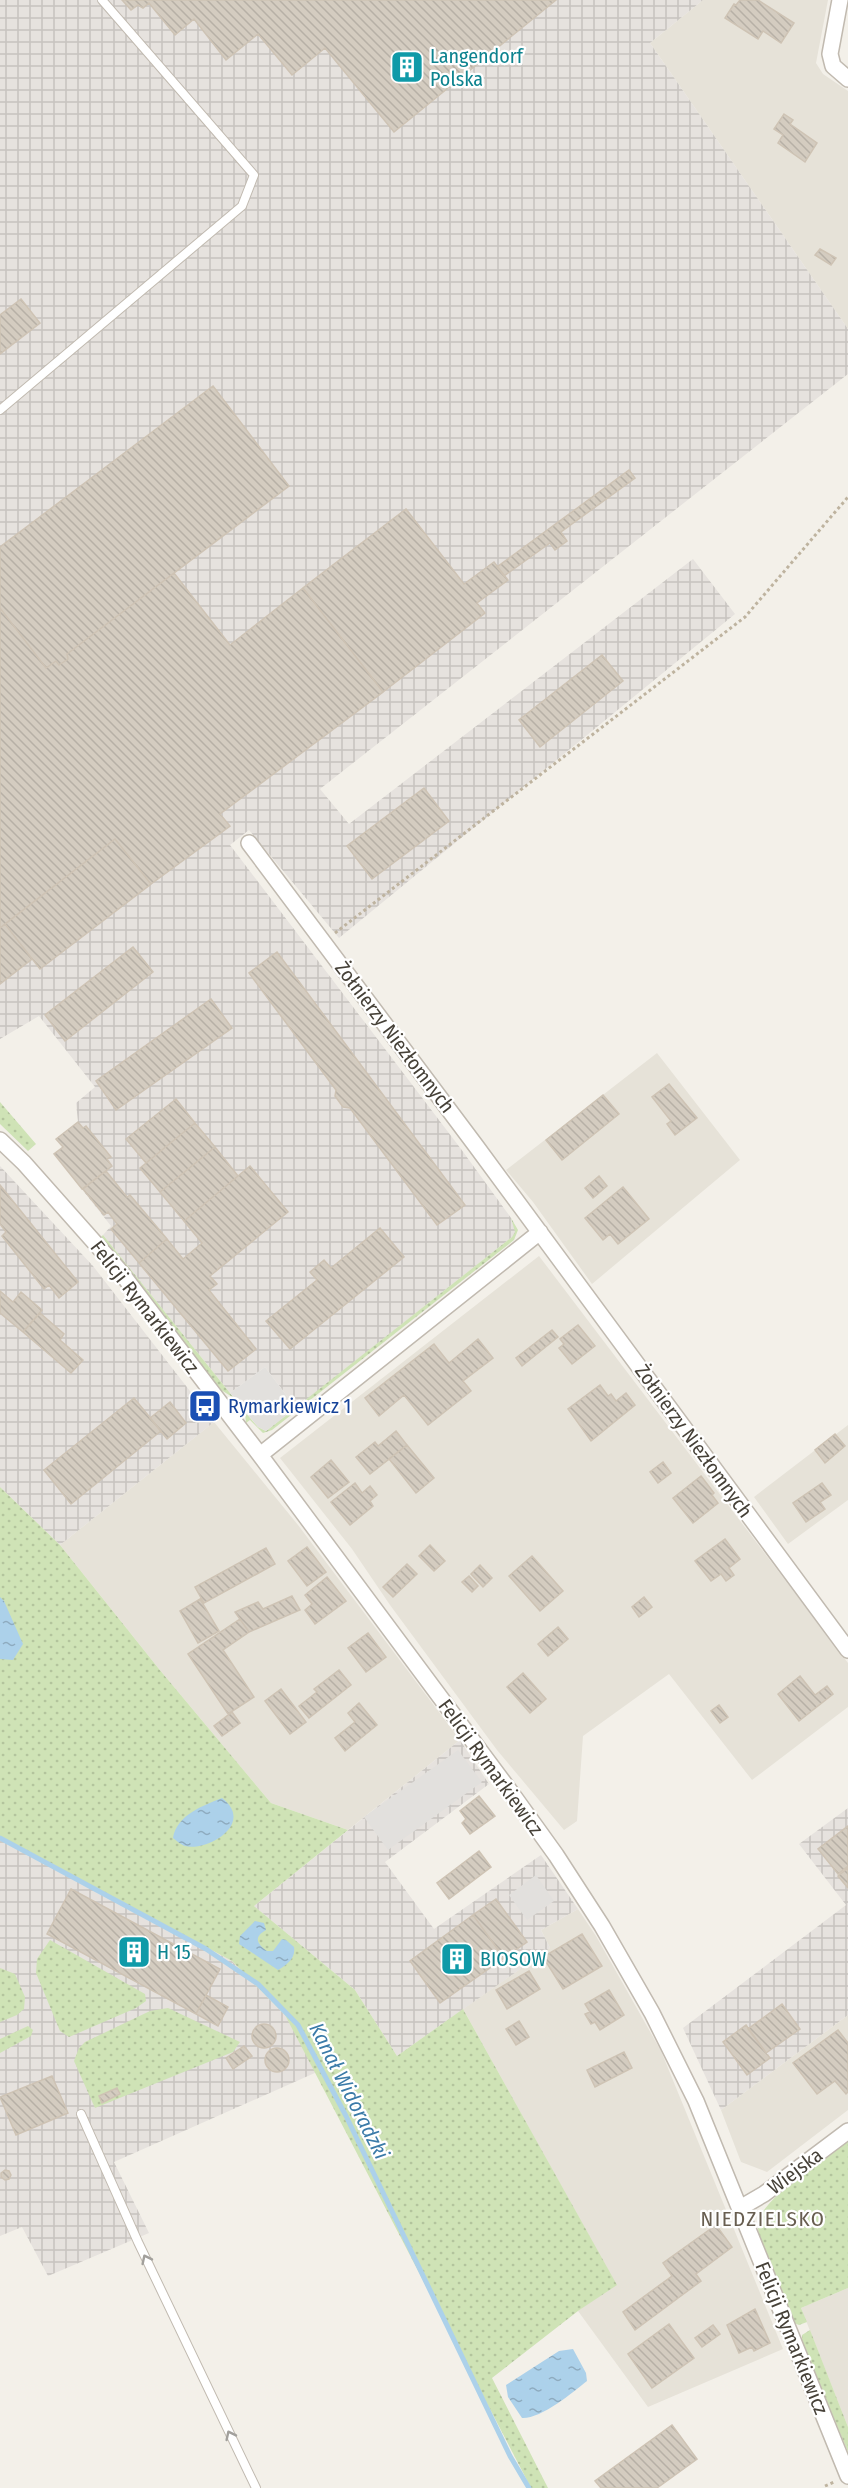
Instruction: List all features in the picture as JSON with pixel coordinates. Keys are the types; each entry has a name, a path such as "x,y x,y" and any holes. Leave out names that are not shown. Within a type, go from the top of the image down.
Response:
{"street":[{"path":"840,0 830,54 832,66 848,80"},
{"name":"Żołnierzy Niezłomnych","path":"249,843 540,1232 848,1650"},
{"name":"Felicji Rymarkiewicz","path":"0,1140 24,1163 119,1270 510,1791 556,1855 602,1926 652,2013 696,2101 848,2476"},
{"path":"260,1455 540,1232"},
{"name":"Wiejska","path":"740,2208 764,2194 848,2131"}],"lane":[{"path":"0,410 242,206 254,175 102,0"},
{"path":"81,2114 138,2242 256,2488"}],"path":[{"path":"324,942 745,617 848,497"}],"shaded area":[{"path":"0,0 703,0 650,43 848,329 848,374 320,789 349,824 693,559 735,614 339,938 249,830 230,845 461,1149 511,1218 516,1232 296,1408 265,1367 230,1393 103,1235 111,1226 54,1154 63,1147 56,1139 78,1122 76,1103 95,1087 39,1016 0,1039"},
{"path":"703,0 828,0 816,63 823,74 848,91 848,329 650,43"},
{"path":"657,1053 740,1160 592,1284 533,1202 506,1170"},
{"path":"0,1166 93,1266 214,1422 60,1545 0,1487"},
{"path":"539,1256 848,1663 848,1707 752,1780 669,1674 583,1736 577,1821 564,1830 497,1750 390,1605 352,1549 280,1458"},
{"path":"265,1367 296,1408 266,1431 258,1427 230,1393"},
{"path":"214,1422 298,1525 460,1740 348,1830 271,1803 159,1669 60,1545"},
{"path":"848,1425 848,1500 788,1544 754,1497"},
{"path":"460,1740 489,1784 385,1862 434,1929 541,1855 578,1909 541,1930 550,1948 397,2056 355,1990 254,1906"},
{"path":"458,1750 482,1782 388,1850 364,1817"},
{"path":"848,1808 848,2015 721,2110 683,2028 846,1905 799,1844"},
{"path":"0,1836 232,1961 285,2015 317,2072 114,2162 149,2233 48,2276 22,2227 0,2236"},
{"path":"536,1875 554,1901 527,1920 509,1895"},
{"path":"578,1909 596,1936 661,2051 783,2349 648,2407 578,2311 616,2284 463,2009 550,1948 541,1930"},
{"path":"848,2015 848,2110 767,2172 741,2162 721,2110"},
{"path":"848,2288 848,2427 801,2308"}],"green space":[{"path":"0,1102 36,1144 28,1151 0,1124"},
{"path":"511,1218 518,1230 514,1240 272,1430 263,1433 250,1420 246,1423 245,1412 258,1427 266,1431 512,1237 515,1232"},
{"path":"103,1235 234,1398 221,1390 101,1237"},
{"path":"0,1487 60,1545 159,1669 271,1803 348,1830 254,1906 355,1990 397,2056 463,2009 617,2285 578,2311 492,2378 548,2488 531,2488 285,2015 232,1961 0,1836"},
{"path":"50,1940 145,1994 146,2001 136,2008 69,2037 60,2031 36,1973 37,1959"},
{"path":"0,1968 15,1974 25,1997 24,2009 17,2015 0,2022"},
{"path":"168,2008 240,2042 233,2052 95,2108 74,2061 79,2048 85,2042 150,2011"},
{"path":"28,2026 33,2030 31,2036 0,2053 0,2039"},
{"path":"848,2141 848,2288 801,2308 807,2322 799,2325 794,2323 772,2273 762,2246 758,2224 761,2214 782,2191"},
{"path":"810,2330 848,2427 848,2452 802,2342 802,2335"}],"water":[{"path":"0,1597 4,1601 23,1644 13,1660 0,1659"},
{"path":"222,1798 231,1808 234,1817 231,1826 224,1834 204,1845 194,1847 183,1845 173,1838 175,1830 185,1817"},
{"path":"255,1921 264,1923 266,1930 258,1940 267,1951 273,1951 282,1939 294,1947 292,1958 278,1970 239,1944 240,1936"},
{"path":"573,2349 586,2373 587,2381 547,2410 522,2418 508,2397 506,2385 559,2351"}],"building":[{"name":"Langendorf Polska","path":"122,0 556,0 394,132 325,48 292,75 258,34 226,60 194,19 175,35 149,3 143,8 138,5 131,10"},
{"path":"740,0 758,0 794,23 781,43 763,31 758,39 725,18 734,4 736,5"},
{"path":"784,114 793,120 790,124 817,143 805,162 778,143 783,135 774,129"},
{"path":"820,249 836,258 831,265 815,255"},
{"path":"21,299 40,323 0,354 0,315"},
{"path":"213,386 289,486 67,654 68,659 59,665 56,661 46,668 0,608 0,547"},
{"path":"629,470 635,478 561,532 567,541 555,550 550,543 504,576 497,567"},
{"path":"406,509 464,584 494,562 508,580 477,603 485,613 383,692 303,588"},
{"path":"174,573 230,645 303,588 383,692 220,814 230,826 151,884 115,839 0,928 0,608 46,668 56,661 59,665 68,659 67,654"},
{"path":"602,655 623,681 540,747 519,720"},
{"path":"424,788 449,821 372,879 347,846"},
{"path":"115,839 151,884 40,969 5,924"},
{"path":"5,924 32,959 0,984 0,928"},
{"path":"133,947 153,972 65,1041 45,1015"},
{"path":"277,952 465,1205 437,1225 350,1108 343,1107 335,1096 336,1090 249,973"},
{"path":"211,999 232,1028 116,1110 96,1081"},
{"path":"669,1084 697,1118 675,1135 667,1124 671,1121 652,1097"},
{"path":"603,1095 619,1114 562,1160 546,1140"},
{"path":"176,1099 195,1123 146,1163 126,1139"},
{"path":"78,1122 83,1128 86,1126 111,1157 107,1159 112,1166 82,1189 54,1154 63,1147 56,1139"},
{"path":"195,1123 215,1147 160,1192 140,1168"},
{"path":"215,1147 238,1176 184,1221 160,1192"},
{"path":"250,1166 288,1212 210,1276 217,1284 209,1290 256,1349 228,1371 139,1263 167,1239 183,1259 202,1243 184,1221"},
{"path":"106,1171 127,1197 130,1195 167,1239 139,1263 111,1229 117,1224 108,1212 104,1215 83,1189"},
{"path":"599,1176 607,1186 593,1198 585,1188"},
{"path":"0,1185 78,1282 59,1298 49,1285 44,1289 2,1236 6,1232 0,1224"},
{"path":"623,1187 649,1219 618,1244 610,1234 603,1240 585,1218"},
{"path":"380,1228 404,1257 290,1349 266,1321 317,1280 310,1272 324,1260 331,1268"},
{"path":"0,1291 13,1302 21,1292 42,1310 23,1332 0,1313"},
{"path":"40,1313 64,1334 60,1340 83,1360 71,1373 23,1332"},
{"path":"578,1325 595,1346 572,1364 559,1348 564,1344 560,1339"},
{"path":"552,1330 558,1337 522,1366 516,1358"},
{"path":"478,1339 493,1358 463,1381 471,1391 428,1425 404,1395 379,1416 365,1398 434,1344 449,1363"},
{"path":"600,1385 608,1396 611,1394 616,1401 626,1393 635,1405 591,1441 568,1409"},
{"path":"134,1398 161,1431 71,1504 44,1470"},
{"path":"170,1402 186,1423 167,1439 150,1418"},
{"path":"396,1431 407,1445 370,1474 356,1457 375,1442 378,1446"},
{"path":"835,1434 845,1446 825,1463 815,1450"},
{"path":"407,1445 434,1478 416,1493 389,1459"},
{"path":"331,1460 349,1482 328,1498 311,1477"},
{"path":"663,1462 671,1473 658,1483 650,1472"},
{"path":"701,1476 714,1493 712,1495 718,1503 693,1523 673,1498"},
{"path":"355,1483 362,1493 370,1486 377,1495 370,1501 373,1506 350,1525 331,1502"},
{"path":"822,1483 831,1495 820,1502 825,1509 806,1522 793,1503"},
{"path":"725,1539 740,1559 729,1568 734,1575 726,1581 721,1574 711,1581 695,1561"},
{"path":"430,1545 445,1561 434,1571 419,1556"},
{"path":"307,1547 326,1572 307,1586 288,1561"},
{"path":"266,1548 275,1564 204,1603 195,1587"},
{"path":"532,1556 563,1591 540,1611 509,1576"},
{"path":"407,1564 417,1574 393,1597 383,1587"},
{"path":"480,1565 492,1578 483,1587 471,1574"},
{"path":"469,1576 478,1586 472,1592 462,1582"},
{"path":"327,1577 346,1601 315,1624 305,1610 312,1604 305,1595"},
{"path":"292,1596 300,1610 249,1632 235,1612 258,1602 263,1609"},
{"path":"644,1597 652,1607 639,1617 632,1607"},
{"path":"200,1599 219,1631 198,1643 180,1611"},
{"path":"240,1619 249,1632 223,1650 254,1697 228,1714 188,1654"},
{"path":"558,1627 568,1639 548,1656 538,1644"},
{"path":"368,1633 386,1657 366,1672 348,1648"},
{"path":"339,1670 351,1685 309,1718 299,1706 317,1692 314,1689"},
{"path":"523,1673 546,1699 530,1713 507,1687"},
{"path":"800,1676 815,1695 827,1686 833,1694 799,1721 778,1694"},
{"path":"281,1689 306,1722 290,1734 265,1701"},
{"path":"359,1703 377,1725 345,1751 335,1738 355,1722 348,1713"},
{"path":"719,1705 728,1717 720,1723 711,1711"},
{"path":"232,1712 240,1723 222,1736 214,1726"},
{"path":"479,1796 495,1816 470,1834 462,1823 466,1819 460,1811"},
{"path":"848,1826 848,1866 838,1874 818,1849"},
{"path":"479,1851 491,1867 449,1899 437,1883"},
{"path":"848,1868 848,1888 838,1876"},
{"name":"H 15","path":"71,1889 220,1969 196,2014 47,1934"},
{"name":"BIOSOW","path":"496,1899 527,1942 504,1958 473,1915"},
{"name":"BIOSOW","path":"473,1915 504,1958 440,2003 410,1961"},
{"path":"582,1934 602,1966 563,1989 543,1957"},
{"path":"529,1971 540,1989 507,2009 496,1990"},
{"path":"609,1990 624,2015 600,2030 595,2022 591,2024 585,2014 590,2012 585,2004"},
{"path":"206,1995 228,2007 218,2026 196,2014"},
{"path":"782,2004 800,2029 766,2053 748,2029"},
{"path":"519,2021 529,2037 516,2045 506,2029"},
{"path":"264,2024 273,2027 276,2036 273,2045 264,2048 255,2045 252,2036 255,2027"},
{"path":"746,2025 770,2058 747,2075 723,2042"},
{"path":"838,2030 848,2043 848,2092 846,2094 835,2081 817,2094 793,2063"},
{"path":"244,2046 252,2056 233,2069 226,2058"},
{"path":"277,2048 286,2051 289,2060 286,2069 277,2072 268,2069 265,2060 268,2051"},
{"path":"624,2052 632,2068 595,2087 587,2070"},
{"path":"52,2076 68,2113 16,2135 0,2097"},
{"path":"117,2088 120,2094 102,2103 99,2096"},
{"path":"5,2170 11,2175 5,2180 1,2177 1,2173"},
{"path":"716,2225 732,2247 696,2274 701,2281 635,2330 623,2312 672,2276 663,2263"},
{"path":"755,2309 770,2343 754,2351 752,2347 739,2353 727,2325"},
{"path":"669,2324 694,2358 652,2388 628,2354"},
{"path":"713,2325 720,2334 702,2347 695,2338"},
{"path":"672,2425 697,2459 657,2488 601,2488 595,2481"}],"waterway":[{"name":"Kanał Widoradzki","path":"0,1838 206,1949 258,1984 298,2025 346,2116 510,2456 529,2488"}],"place":[{"name":"Langendorf Polska","path":"407,67"},
{"name":"Rymarkiewicz 1","path":"205,1406"},
{"name":"H 15","path":"134,1952"},
{"name":"BIOSOW","path":"457,1959"}],"district":[{"name":"NIEDZIELSKO","path":"763,2219"}]}
